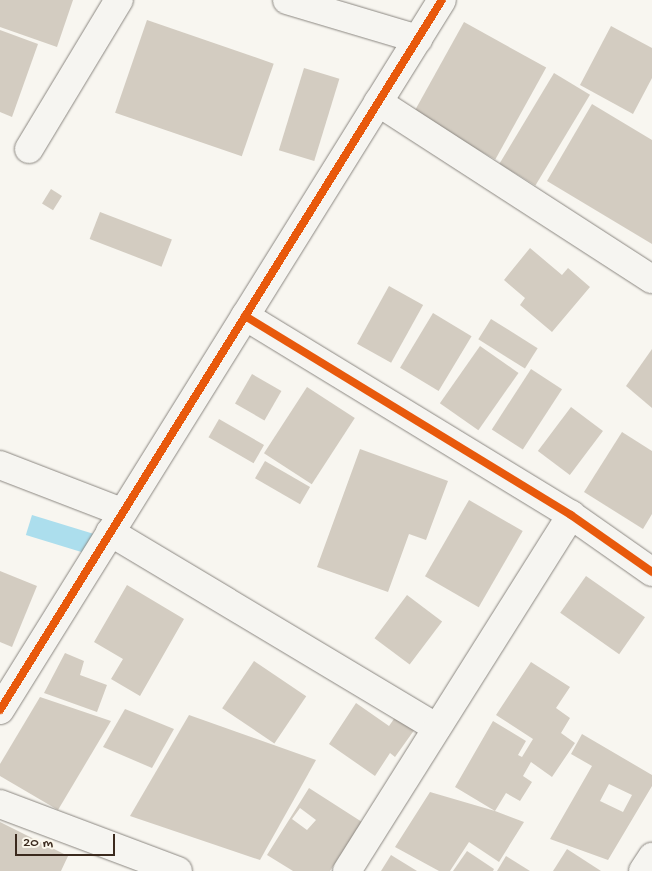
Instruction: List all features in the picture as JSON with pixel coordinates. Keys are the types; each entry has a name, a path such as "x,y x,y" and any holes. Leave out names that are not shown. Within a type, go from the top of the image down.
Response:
{"street":[{"path":"29,149 119,0"},
{"path":"287,0 418,39"},
{"path":"0,710 8,678 116,522 442,0"},
{"path":"378,102 652,279"},
{"path":"245,316 570,515 652,572"},
{"path":"0,465 116,522 437,728"},
{"path":"347,871 570,515"},
{"path":"0,804 178,871"},
{"path":"643,871 652,857"}],"water":[{"path":"32,515 93,534 87,554 26,535"}],"building":[{"path":"0,0 73,0 57,47 0,27"},
{"path":"147,20 274,64 242,156 115,113"},
{"path":"464,22 546,68 495,159 413,114"},
{"path":"611,26 652,48 652,78 633,114 580,85"},
{"path":"0,30 38,44 12,117 0,112"},
{"path":"304,68 339,79 314,161 279,150"},
{"path":"554,73 590,95 535,185 499,164"},
{"path":"592,104 652,140 652,244 547,181"},
{"path":"51,189 62,196 53,210 42,203"},
{"path":"100,212 172,240 161,267 90,239"},
{"path":"530,248 562,275 568,268 590,287 552,332 520,305 525,298 504,280"},
{"path":"389,286 423,305 391,363 357,344"},
{"path":"433,313 472,336 439,391 400,368"},
{"path":"491,319 538,348 525,368 478,339"},
{"path":"480,346 519,373 478,430 440,403"},
{"path":"652,349 652,408 626,386"},
{"path":"531,369 562,389 523,450 492,429"},
{"path":"252,374 281,391 264,420 235,403"},
{"path":"307,387 355,418 312,484 264,453"},
{"path":"571,407 603,431 570,475 538,451"},
{"path":"219,419 264,445 254,463 208,437"},
{"path":"622,432 652,451 652,514 643,529 584,492"},
{"path":"360,449 448,481 426,540 409,534 388,592 317,567"},
{"path":"265,461 310,487 300,504 255,478"},
{"path":"469,500 523,531 479,607 425,576"},
{"path":"0,571 37,586 12,647 0,642"},
{"path":"586,576 645,617 619,654 560,613"},
{"path":"127,585 184,619 140,696 111,679 123,659 94,642"},
{"path":"407,595 442,621 410,665 375,638"},
{"path":"65,653 84,661 80,675 107,685 97,712 44,693"},
{"path":"254,661 306,696 274,743 222,708"},
{"path":"531,662 570,687 556,708 570,718 561,733 575,743 552,777 531,762 523,776 532,782 520,801 506,793 495,811 455,787 493,721 526,741 518,755 522,757 533,739 496,715"},
{"path":"40,697 111,721 58,810 0,776 0,764"},
{"path":"356,703 389,726 396,716 415,729 395,757 390,753 375,776 329,744"},
{"path":"125,709 174,729 152,768 103,747"},
{"path":"189,715 316,760 260,860 130,816"},
{"path":"582,734 652,775 652,786 608,860 550,839 592,766 571,754","holes":["609,784 632,795 623,812 600,801"]},
{"path":"309,788 362,822 330,871 293,871 267,855","holes":["300,808 316,820 307,830 292,819"]},
{"path":"430,792 495,811 524,822 499,862 469,842 450,871 439,871 395,847"},
{"path":"0,822 68,856 61,871 0,871"},
{"path":"567,849 601,871 553,871"},
{"path":"467,851 494,869 493,871 453,871"},
{"path":"391,855 417,871 381,871"},
{"path":"506,856 530,871 497,871"}],"cycle path":[{"path":"0,710 442,0"},
{"path":"245,316 571,515 652,572"}]}
